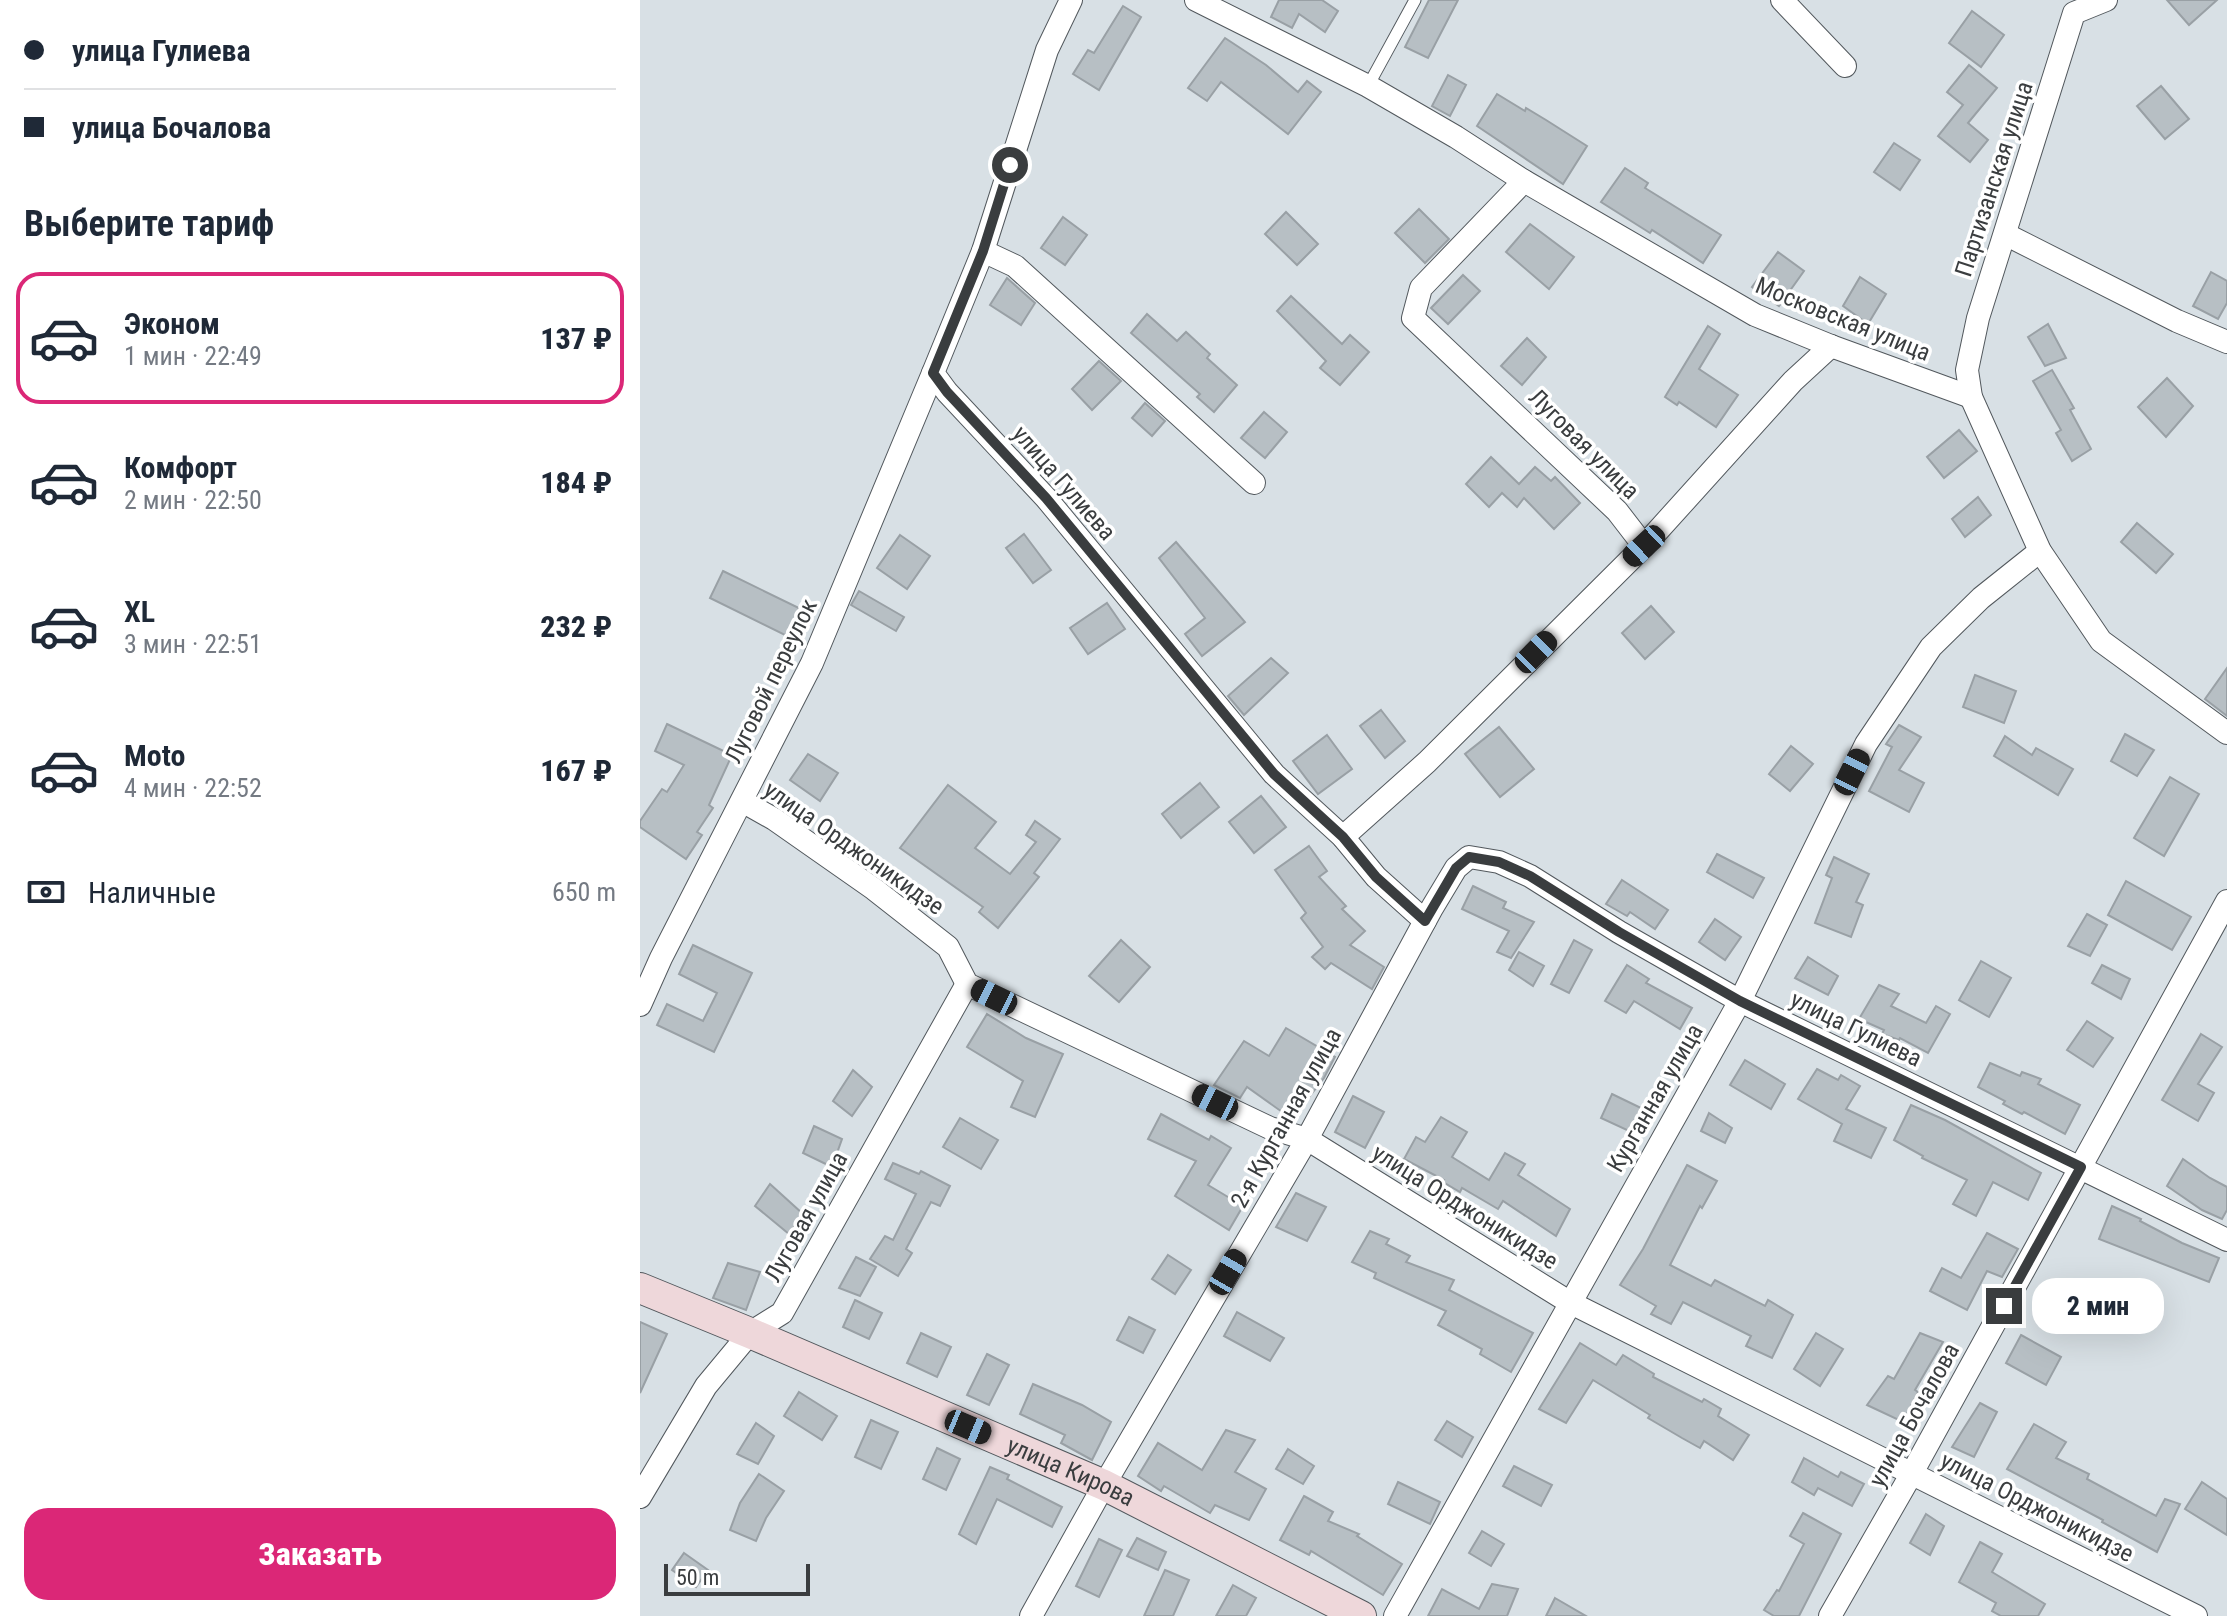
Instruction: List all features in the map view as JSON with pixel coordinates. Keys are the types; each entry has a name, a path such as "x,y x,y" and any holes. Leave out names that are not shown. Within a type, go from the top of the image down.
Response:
{"street":[{"path":"933,373 983,251 1047,50 1071,0"},
{"name":"Московская улица","path":"1196,0 1368,86 1755,315 1971,397"},
{"path":"1782,0 1845,66"},
{"name":"Партизанская улица","path":"1971,397 1967,370 1978,318 2072,6 2106,0"},
{"name":"Луговая улица","path":"1524,181 1421,288 1413,318 1617,511 1644,546"},
{"path":"2005,234 2177,321 2227,342"},
{"path":"983,251 1015,266 1254,483"},
{"path":"1343,837 1427,762 1644,546 1793,381 1831,346"},
{"name":"Луговой переулок","path":"640,1005 812,663 933,373"},
{"name":"улица Гулиева","path":"933,373 1046,498 1274,774 1343,837 1376,877 1425,921"},
{"path":"1971,397 2040,551 2101,641 2227,733"},
{"name":"Курганная улица","path":"1395,1616 1740,1001 1866,744 1931,647 1981,598 2040,551"},
{"name":"улица Орджоникидзе","path":"742,801 774,819 874,889 948,947 967,984 1270,1128 1307,1139 1569,1302 2196,1616"},
{"name":"улица Гулиева","path":"1469,857 1499,862 1530,876 1619,932 1740,1001 2227,1240"},
{"name":"2-я Курганная улица","path":"1031,1616 1104,1485 1307,1139 1425,921 1456,868 1469,857"},
{"name":"улица Бочалова","path":"1830,1616 2227,901"},
{"name":"Луговая улица","path":"640,1497 706,1386 750,1333 782,1313 967,984"},
{"name":"улица Кирова","path":"640,1288 1104,1485 1361,1616"}],"lane":[{"path":"1368,86 1415,0"}],"building":[{"path":"1279,0 1322,0 1338,11 1325,32 1299,14 1292,28 1271,17"},
{"path":"1429,0 1458,0 1428,58 1405,47"},
{"path":"2167,0 2217,0 2189,25"},
{"path":"1123,6 1141,17 1099,90 1073,74 1088,50 1094,53"},
{"path":"1972,11 2004,35 1981,67 1949,43"},
{"path":"1225,38 1266,65 1298,92 1307,81 1321,92 1288,134 1221,82 1207,101 1188,88"},
{"path":"1969,65 1997,88 1968,123 1988,140 1970,162 1938,136 1963,105 1947,92"},
{"path":"1448,75 1466,85 1450,116 1432,106"},
{"path":"2161,86 2189,119 2165,139 2137,106"},
{"path":"1497,94 1587,146 1563,184 1477,126"},
{"path":"1894,143 1920,160 1900,190 1874,172"},
{"path":"1625,168 1648,183 1645,188 1721,235 1703,263 1601,202"},
{"path":"1419,209 1449,239 1425,263 1395,233"},
{"path":"1286,212 1318,244 1297,265 1265,234"},
{"path":"1063,217 1087,235 1065,265 1041,248"},
{"path":"1530,224 1574,257 1549,289 1506,252"},
{"path":"1778,252 1804,271 1779,306 1752,287"},
{"path":"2211,272 2227,281 2227,303 2218,319 2193,306"},
{"path":"1463,275 1480,291 1448,324 1431,308"},
{"path":"1860,277 1886,294 1868,324 1843,306"},
{"path":"1007,278 1035,303 1021,325 990,305"},
{"path":"1291,296 1342,344 1350,335 1369,352 1340,385 1320,368 1326,361 1277,311"},
{"path":"1147,314 1177,341 1186,332 1210,354 1207,358 1237,385 1214,412 1197,397 1200,394 1131,333"},
{"path":"2048,324 2066,358 2045,366 2028,337"},
{"path":"1708,326 1720,334 1699,369 1738,395 1716,427 1679,402 1677,405 1665,397"},
{"path":"1527,338 1546,357 1522,385 1501,366"},
{"path":"1099,361 1121,381 1092,410 1072,389"},
{"path":"2052,370 2074,408 2070,410 2091,449 2072,461 2056,433 2061,430 2033,381"},
{"path":"2167,378 2193,406 2166,437 2138,407"},
{"path":"1145,403 1165,421 1152,436 1132,418"},
{"path":"1264,412 1287,432 1265,458 1241,438"},
{"path":"1959,430 1977,451 1944,478 1927,457"},
{"path":"1491,457 1519,484 1535,467 1551,481 1555,477 1580,503 1554,529 1524,498 1517,507 1502,493 1489,507 1466,484"},
{"path":"1978,497 1991,515 1965,537 1952,519"},
{"path":"2137,523 2173,554 2156,573 2121,542"},
{"path":"1024,534 1051,570 1033,583 1006,548"},
{"path":"900,535 930,556 907,589 877,568"},
{"path":"1176,542 1245,622 1202,656 1185,634 1205,618 1159,558"},
{"path":"723,571 807,612 793,639 710,598"},
{"path":"859,591 904,617 896,631 851,605"},
{"path":"1107,603 1125,629 1088,654 1070,628"},
{"path":"1651,606 1674,632 1645,659 1622,633"},
{"path":"1271,658 1288,673 1244,715 1228,696"},
{"path":"2227,668 2227,716 2205,699"},
{"path":"1975,675 2016,691 2004,723 1963,707"},
{"path":"1381,710 1405,741 1385,758 1360,726"},
{"path":"667,724 732,755 709,805 713,808 697,832 702,835 686,859 640,827 640,821 662,789 667,792 684,765 655,751"},
{"path":"1899,725 1921,737 1899,770 1924,783 1909,812 1869,791 1892,747 1886,744"},
{"path":"1499,727 1534,769 1500,797 1465,754"},
{"path":"2125,734 2154,750 2137,776 2111,761"},
{"path":"1327,735 1352,769 1318,794 1293,761"},
{"path":"2005,736 2032,755 2036,748 2073,769 2058,795 1994,756"},
{"path":"1791,746 1813,764 1790,791 1769,774"},
{"path":"808,754 838,773 820,801 790,780"},
{"path":"2170,777 2199,794 2164,856 2134,838"},
{"path":"1200,783 1219,807 1181,838 1162,814"},
{"path":"948,785 996,822 975,848 1010,874 1036,842 1026,835 1035,821 1060,839 1034,873 1039,877 998,928 979,912 983,907 900,848"},
{"path":"1261,796 1286,827 1254,853 1229,822"},
{"path":"1309,846 1327,871 1319,877 1346,906 1342,909 1365,931 1350,945 1384,967 1372,989 1331,963 1325,969 1312,957 1323,947 1301,918 1306,913 1275,870"},
{"path":"1717,854 1764,878 1753,898 1707,872"},
{"path":"1834,857 1869,874 1856,902 1863,905 1851,937 1815,923 1832,878 1826,875"},
{"path":"1622,880 1668,910 1655,929 1630,912 1627,916 1606,904"},
{"path":"2126,881 2191,917 2172,950 2108,915"},
{"path":"1473,886 1506,902 1503,908 1534,922 1511,958 1497,952 1509,931 1462,909"},
{"path":"2087,914 2107,925 2090,956 2068,946"},
{"path":"1715,919 1741,937 1725,960 1699,942"},
{"path":"1121,940 1150,967 1119,1002 1089,976"},
{"path":"1574,940 1592,950 1569,993 1551,984"},
{"path":"693,945 752,973 714,1052 657,1025 667,1004 703,1021 717,993 679,974"},
{"path":"1519,952 1544,966 1533,986 1509,970"},
{"path":"1808,957 1838,976 1828,995 1795,978"},
{"path":"1981,961 2011,978 1989,1017 1959,1000"},
{"path":"1627,965 1649,979 1646,983 1692,1008 1680,1029 1634,1001 1626,1013 1605,1001"},
{"path":"2102,965 2130,979 2121,999 2092,983"},
{"path":"1879,985 1899,994 1891,1006 1926,1023 1936,1006 1950,1014 1928,1053 1900,1038 1882,1034 1884,1030 1859,1019"},
{"path":"987,1014 1026,1038 1063,1054 1035,1117 1011,1107 1023,1081 967,1047"},
{"path":"2087,1021 2113,1038 2093,1067 2067,1050"},
{"path":"1286,1028 1335,1057 1324,1078 1292,1119 1247,1087 1240,1098 1214,1085 1244,1041 1269,1056"},
{"path":"2201,1034 2222,1047 2198,1084 2214,1093 2198,1121 2162,1100"},
{"path":"1745,1060 1785,1084 1771,1109 1730,1085"},
{"path":"1990,1063 2020,1076 2022,1072 2041,1079 2038,1084 2080,1105 2065,1134 2003,1104 2005,1101 1978,1087"},
{"path":"1817,1069 1838,1080 1841,1075 1860,1086 1846,1109 1886,1128 1871,1158 1834,1141 1842,1124 1798,1099"},
{"path":"853,1070 872,1087 852,1116 833,1101"},
{"path":"1612,1094 1641,1108 1629,1131 1601,1118"},
{"path":"1353,1096 1384,1112 1365,1148 1335,1132"},
{"path":"1911,1105 1945,1120 2041,1173 2028,1200 1993,1182 1976,1216 1953,1204 1967,1180 1894,1140"},
{"path":"1709,1113 1732,1128 1725,1143 1701,1131"},
{"path":"1161,1114 1209,1140 1211,1136 1231,1148 1208,1185 1243,1206 1229,1230 1175,1196 1196,1161 1148,1139"},
{"path":"1441,1117 1467,1132 1452,1157 1489,1180 1505,1153 1525,1164 1518,1175 1570,1209 1556,1236 1503,1201 1498,1209 1462,1188 1460,1192 1404,1159 1416,1137 1425,1142"},
{"path":"960,1118 998,1140 981,1169 943,1147"},
{"path":"814,1126 842,1139 832,1167 803,1153"},
{"path":"2183,1159 2227,1187 2227,1210 2222,1219 2202,1210 2167,1186"},
{"path":"893,1163 919,1174 921,1171 950,1186 940,1206 931,1202 906,1249 912,1253 898,1276 870,1259 885,1236 893,1240 916,1194 885,1179"},
{"path":"1687,1165 1717,1181 1702,1208 1700,1206 1670,1265 1711,1286 1715,1280 1765,1306 1768,1300 1793,1315 1772,1358 1746,1346 1751,1336 1683,1302 1671,1324 1651,1314 1656,1306 1620,1285 1643,1249"},
{"path":"770,1184 803,1214 789,1234 755,1206"},
{"path":"1296,1193 1326,1207 1307,1241 1276,1227"},
{"path":"2112,1206 2182,1243 2219,1258 2209,1282 2099,1239"},
{"path":"1370,1231 1389,1239 1386,1244 1410,1256 1406,1262 1454,1280 1449,1290 1533,1333 1511,1372 1480,1354 1482,1349 1438,1325 1446,1311 1374,1278 1376,1273 1352,1262"},
{"path":"1987,1233 2018,1249 2002,1277 1987,1271 1967,1310 1930,1291 1942,1268 1961,1278"},
{"path":"1168,1255 1191,1270 1175,1294 1152,1279"},
{"path":"856,1257 876,1267 860,1296 839,1288"},
{"path":"728,1263 760,1272 746,1310 713,1298"},
{"path":"855,1300 882,1313 869,1339 843,1327"},
{"path":"1237,1312 1284,1338 1270,1361 1224,1336"},
{"path":"1129,1317 1155,1330 1143,1353 1117,1340"},
{"path":"640,1322 667,1334 640,1393"},
{"path":"921,1333 951,1347 937,1377 907,1363"},
{"path":"1816,1333 1843,1349 1820,1386 1794,1369"},
{"path":"1920,1333 1943,1342 1915,1390 1918,1392 1903,1422 1867,1405 1888,1376 1894,1379"},
{"path":"2021,1335 2061,1357 2046,1385 2006,1363"},
{"path":"1580,1343 1616,1365 1623,1355 1654,1374 1653,1377 1721,1409 1718,1416 1749,1435 1733,1460 1704,1441 1700,1448 1682,1438 1593,1380 1566,1423 1539,1409"},
{"path":"987,1354 1009,1365 989,1405 967,1395"},
{"path":"1033,1384 1082,1405 1111,1422 1092,1460 1061,1443 1065,1435 1020,1414"},
{"path":"799,1392 837,1416 822,1440 784,1416"},
{"path":"1980,1403 1997,1412 1974,1457 1952,1447"},
{"path":"871,1420 898,1432 881,1469 855,1457"},
{"path":"1447,1421 1473,1437 1462,1457 1435,1440"},
{"path":"756,1423 774,1436 758,1464 737,1454"},
{"path":"2034,1424 2066,1442 2056,1458 2089,1474 2087,1479 2156,1516 2165,1499 2180,1504 2157,1552 2007,1469"},
{"path":"1226,1430 1255,1440 1235,1472 1266,1489 1249,1520 1215,1505 1210,1513 1164,1486 1161,1491 1138,1476 1158,1443 1202,1470"},
{"path":"937,1448 960,1459 946,1490 923,1479"},
{"path":"1288,1449 1314,1466 1303,1484 1276,1469"},
{"path":"1804,1458 1838,1477 1841,1472 1864,1484 1852,1506 1818,1488 1814,1495 1792,1482"},
{"path":"1514,1466 1552,1485 1541,1506 1503,1486"},
{"path":"990,1467 1062,1507 1052,1527 997,1499 976,1544 959,1534"},
{"path":"759,1474 784,1491 766,1518 756,1541 730,1530 740,1503"},
{"path":"1398,1482 1440,1502 1430,1524 1388,1504"},
{"path":"2202,1482 2227,1499 2227,1535 2185,1509"},
{"path":"1304,1496 1333,1512 1328,1521 1359,1534 1357,1536 1402,1564 1383,1595 1311,1551 1309,1555 1280,1540"},
{"path":"1803,1513 1841,1534 1799,1616 1774,1616 1764,1610 1779,1591 1804,1544 1790,1536"},
{"path":"1926,1514 1944,1526 1930,1555 1910,1543"},
{"path":"1482,1531 1504,1544 1491,1566 1469,1553"},
{"path":"1137,1538 1166,1552 1158,1570 1127,1556"},
{"path":"1099,1539 1122,1550 1099,1597 1076,1586"},
{"path":"1980,1542 2002,1554 1992,1572 2045,1604 2038,1616 2001,1616 1992,1611 1996,1603 1959,1582"},
{"path":"684,1553 708,1570 696,1587 672,1570"},
{"path":"1165,1570 1189,1580 1173,1616 1144,1616"},
{"path":"1492,1584 1518,1589 1507,1616 1428,1616 1442,1589 1479,1609"},
{"path":"1233,1585 1256,1598 1246,1616 1216,1616"},
{"path":"1555,1598 1586,1616 1546,1616"}],"route":[{"path":"1010,165 983,251 933,373 1046,498 1274,774 1343,837 1376,877 1425,921 1456,868 1469,857 1499,862 1530,876 1619,932 1740,1001 2081,1167 2004,1306"}]}
